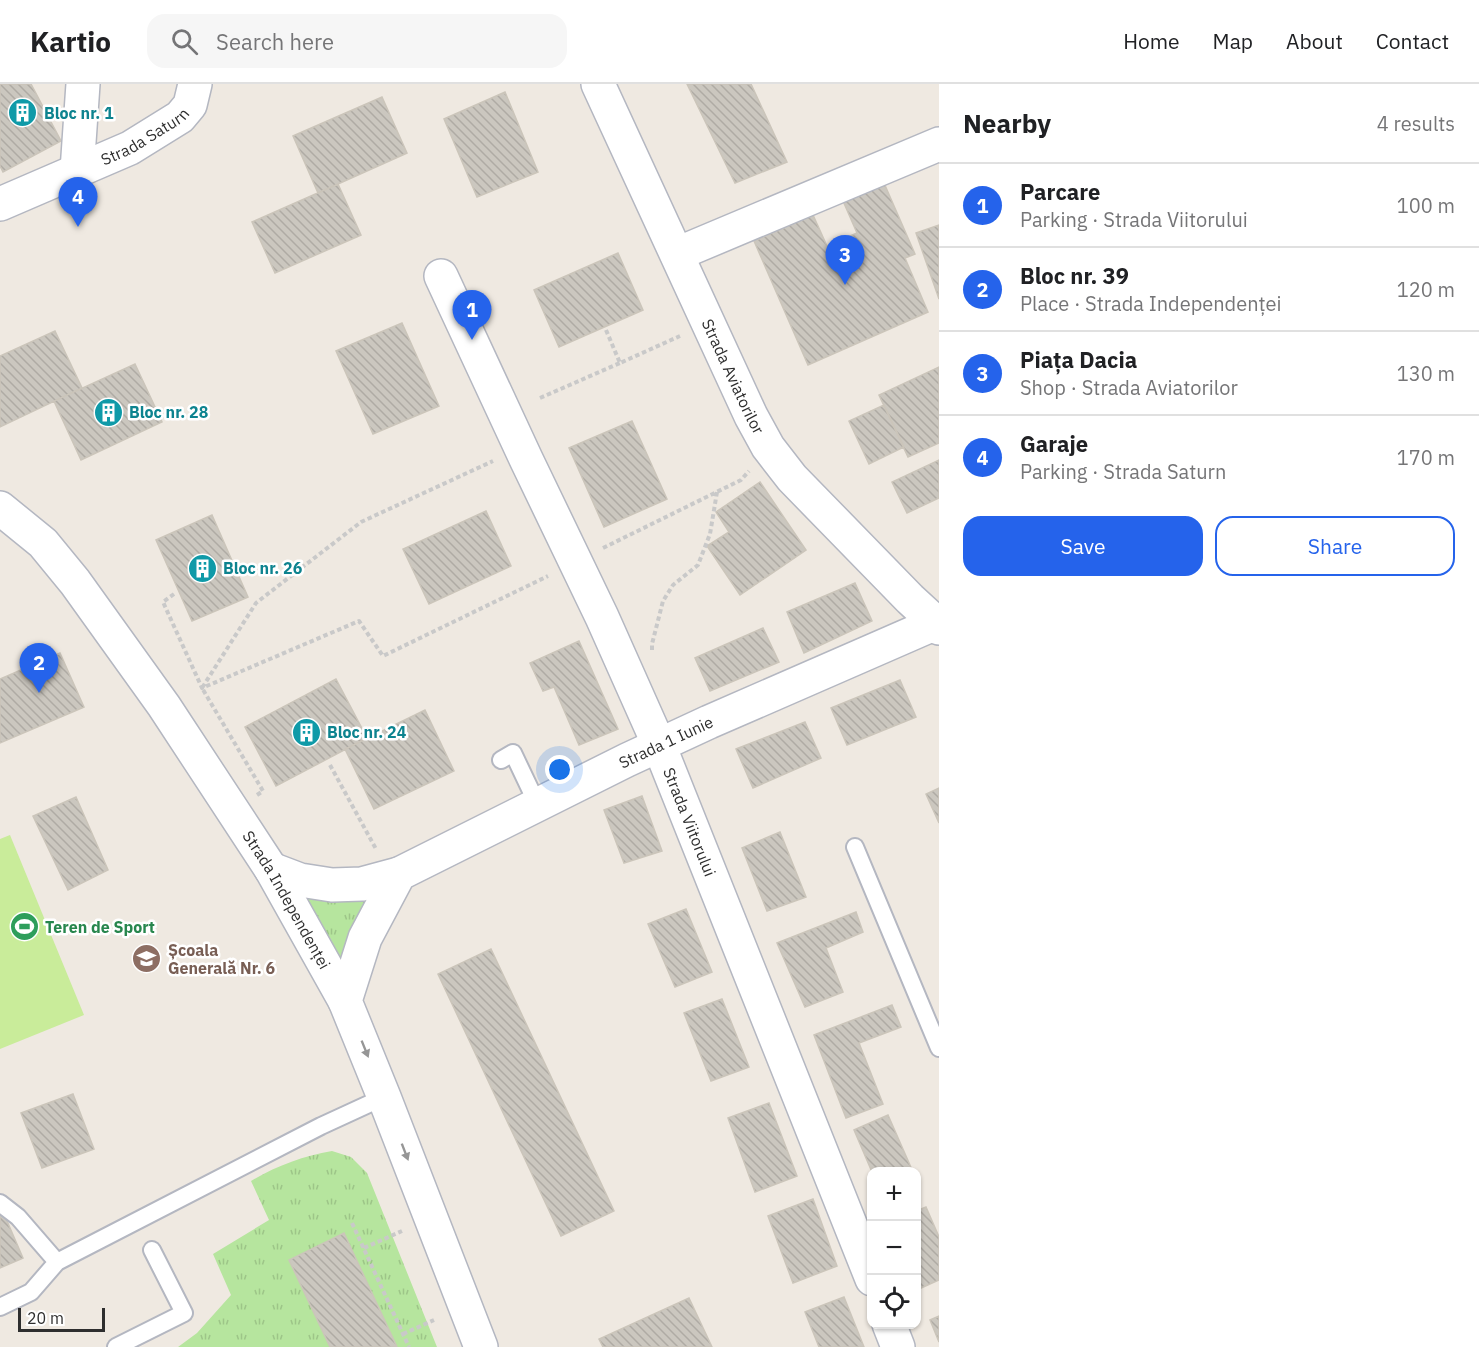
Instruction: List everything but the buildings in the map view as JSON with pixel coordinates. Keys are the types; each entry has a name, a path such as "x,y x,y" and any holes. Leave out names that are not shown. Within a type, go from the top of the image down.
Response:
{"street":[{"name":"Strada Saturn","path":"77,171 83,84"},
{"name":"Strada Saturn","path":"0,204 130,148 180,117 190,105 195,84"},
{"name":"Strada Aviatorilor","path":"598,84 751,416 768,447 792,478 910,599 938,624"},
{"path":"677,254 939,144"},
{"name":"Strada Viitorului","path":"441,276 660,745 870,1275"},
{"name":"Strada Independenței","path":"0,508 44,543 75,582 164,706 271,869 345,1001 481,1347"},
{"name":"Strada 1 Iunie","path":"271,869 300,880 332,885 362,884 388,863 539,804 720,717 938,624"},
{"path":"345,1001 388,863"},
{"path":"892,1329 898,1347"}],"lane":[{"path":"501,759 513,753 539,804"},
{"path":"855,847 939,1048"},
{"path":"0,1307 31,1292 57,1262 321,1126 384,1097"},
{"path":"0,1203 18,1217 57,1262"},
{"path":"116,1347 184,1313 152,1250"}],"path":[{"path":"540,398 708,324"},
{"path":"606,330 620,363"},
{"path":"202,688 359,621 383,656 741,480 768,447"},
{"path":"202,688 256,603 361,522 521,448"},
{"path":"652,653 652,644 663,601 673,585 698,565 710,534 717,492"},
{"path":"174,594 163,602 202,688 263,791 234,813"},
{"path":"330,765 388,863"},
{"path":"352,1223 409,1347"},
{"path":"364,1248 402,1231"},
{"path":"404,1334 434,1320"}],"green space":[{"name":"Teren de Sport","path":"10,835 84,1015 0,1049 0,839"},
{"path":"299,892 380,893 341,977"},
{"path":"332,1151 351,1157 367,1173 437,1347 178,1347 197,1333 231,1295 213,1254 269,1220 251,1181 290,1162"}],"place":[{"name":"Bloc nr. 1","path":"23,113"},
{"name":"Garaje","path":"78,227"},
{"name":"Piața Dacia","path":"845,285"},
{"name":"Parcare","path":"472,340"},
{"name":"Bloc nr. 28","path":"108,412"},
{"name":"Bloc nr. 26","path":"202,568"},
{"name":"Bloc nr. 39","path":"39,693"},
{"name":"Bloc nr. 24","path":"306,732"},
{"name":"Teren de Sport","path":"24,927"},
{"name":"Școala Generală Nr. 6","path":"147,959"}]}
